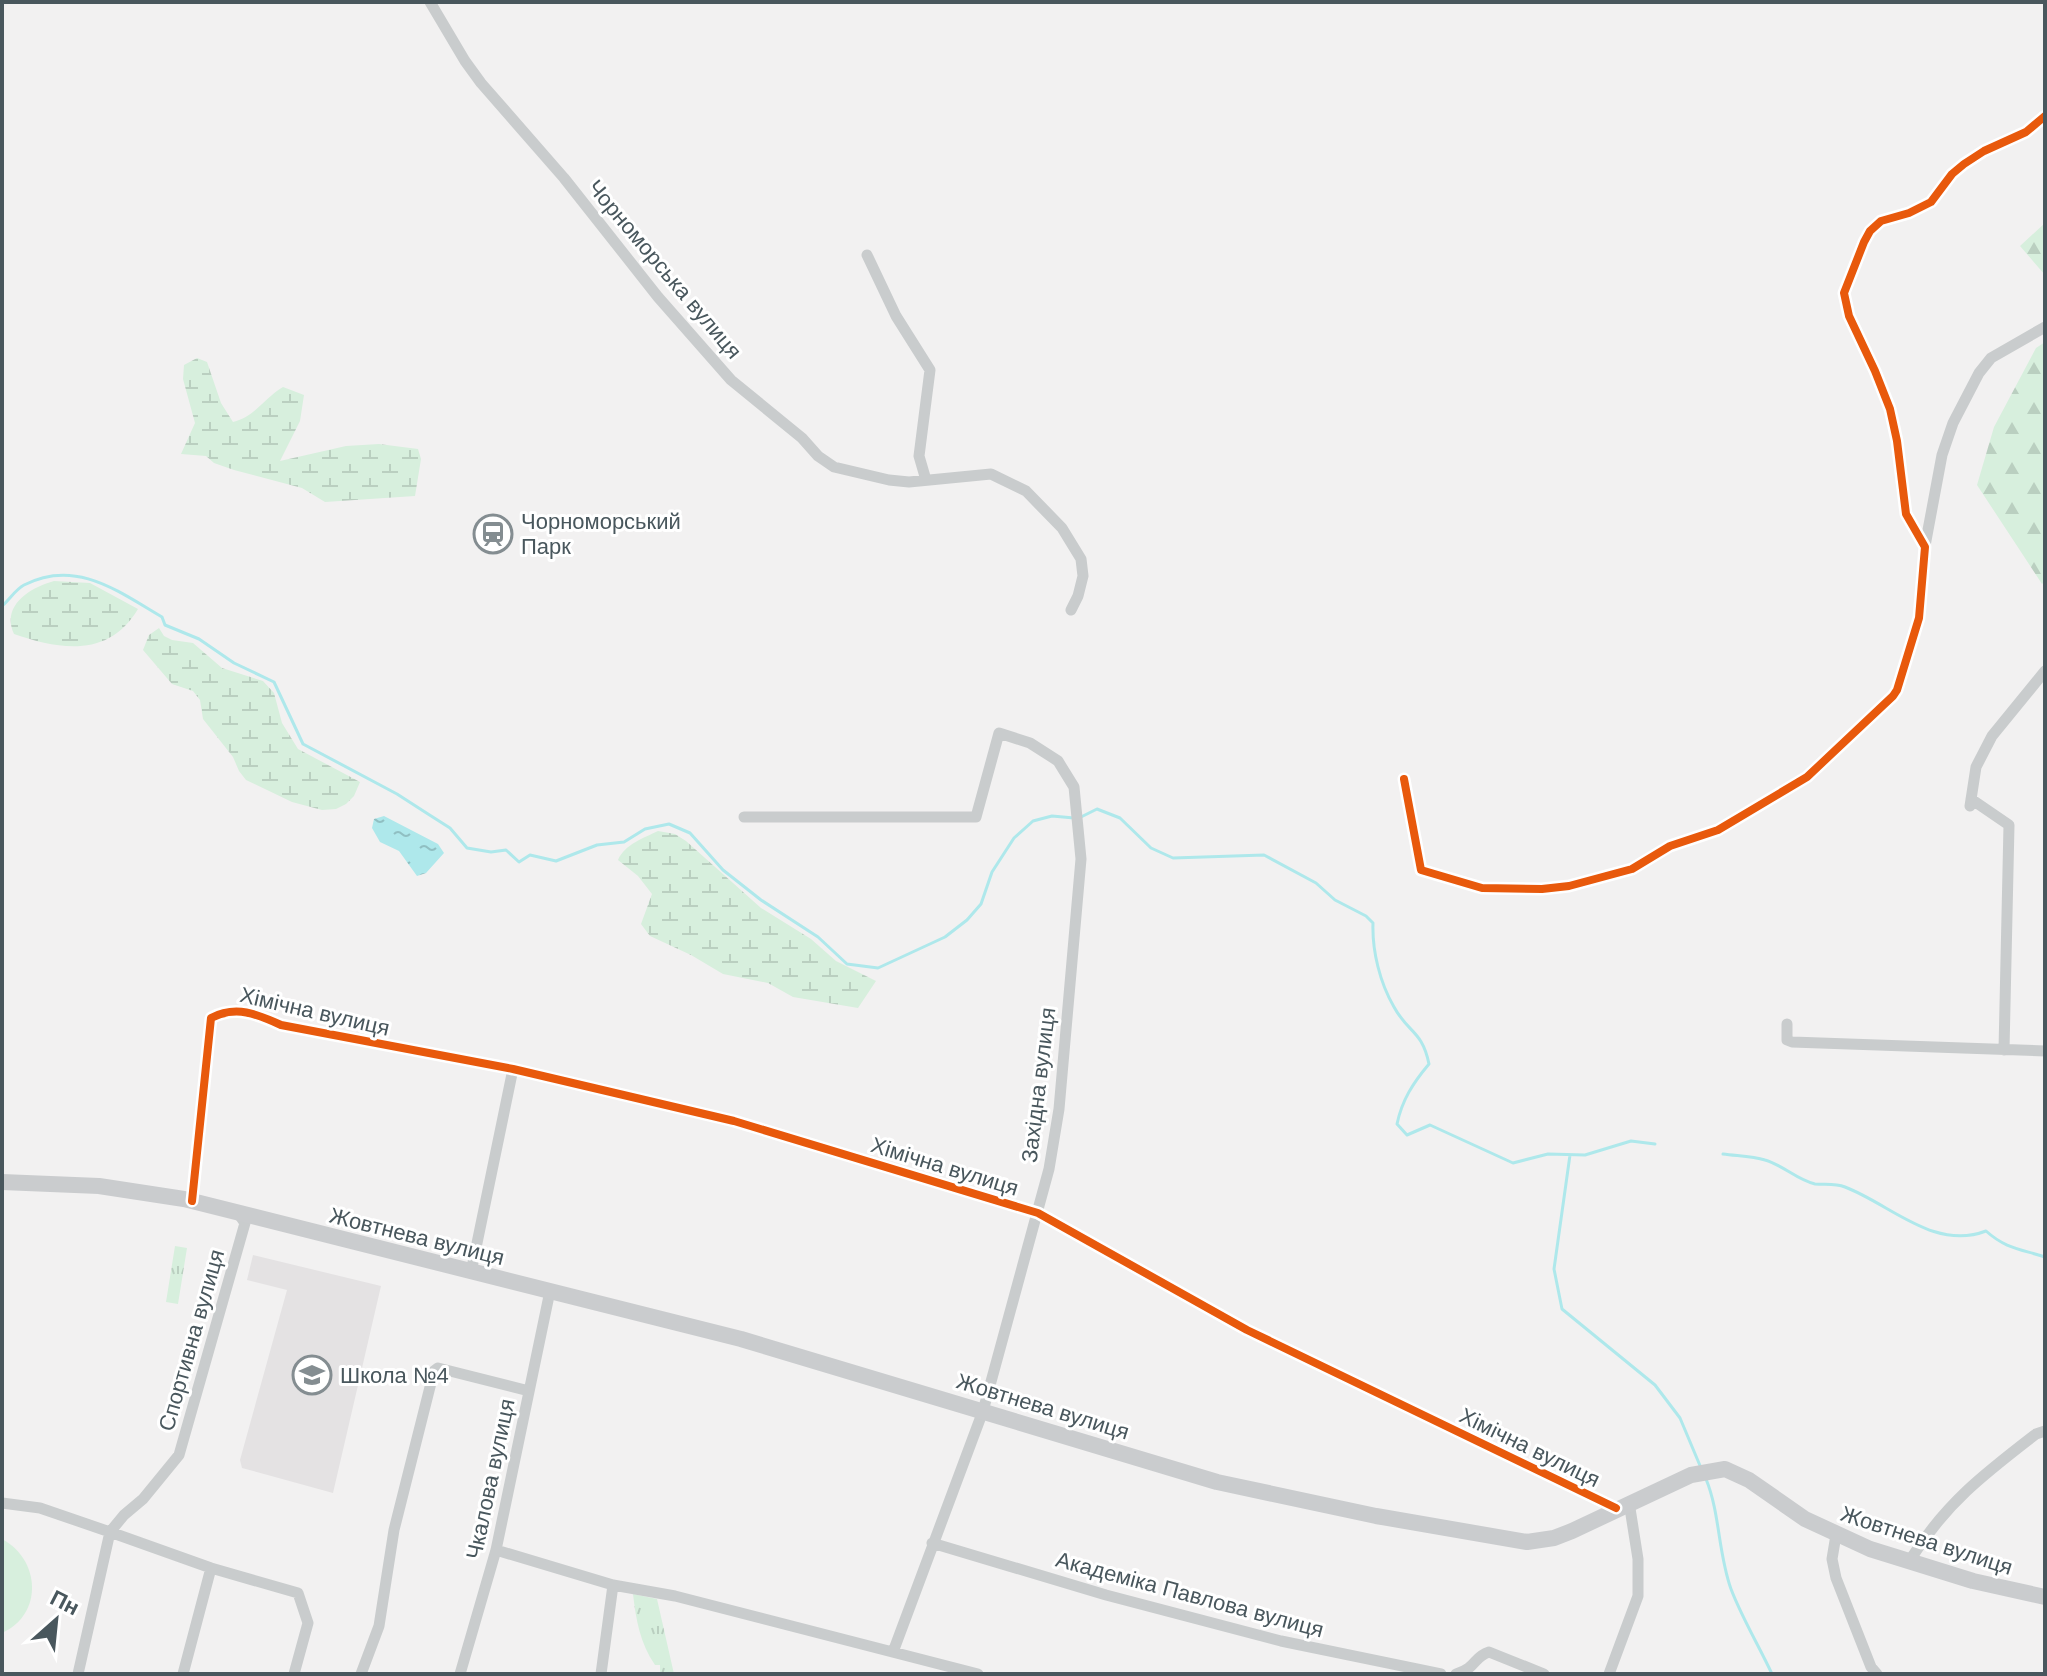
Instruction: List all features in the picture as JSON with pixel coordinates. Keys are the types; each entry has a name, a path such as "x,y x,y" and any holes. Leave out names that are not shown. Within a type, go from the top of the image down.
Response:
{"main road":[{"name":"Жовтнева вулиця","path":"2,1182 114,1187 192,1201 741,1339 1217,1482 1376,1516 1527,1542 1554,1538 1622,1505 1702,1472 1725,1469 1740,1474 1805,1519 1870,1549 2002,1589 2045,1597"}],"street":[{"name":"Чорноморська вулиця","path":"430,2 481,83 731,380 780,419 829,465 889,480 991,474 1026,491 1062,528 1081,559 1083,576 1071,610"},
{"path":"1925,547 1906,514 1890,409 1849,316 1844,293 1864,242 1881,221 1922,208 1964,164 2026,132 2045,116"},
{"path":"867,255 896,316 930,370 919,456 926,480"},
{"path":"1404,779 1421,870 1482,888 1542,889 1569,886 1632,869 1670,846 1718,830 1807,777 1881,709 1897,690 1919,618 1925,547 1942,455 1953,423 1979,373 1991,358 2045,327"},
{"path":"2004,1050 2009,825 1971,803 1976,767 1992,736 2045,671"},
{"name":"Західна вулиця","path":"744,817 976,817 999,733 1030,743 1058,761 1074,787 1081,859 1059,1109 1049,1169 983,1411 893,1652"},
{"name":"Хімічна вулиця","path":"192,1201 211,1018 227,1009 261,1016 281,1025 513,1069 734,1121 1038,1213 1247,1330 1622,1505"},
{"path":"1787,1024 1785,1034 1787,1040 1792,1042 2045,1051"},
{"path":"471,1272 513,1069"},
{"name":"Спортивна вулиця","path":"110,1532 143,1499 179,1455 245,1223 238,1213"},
{"name":"Чкалова вулиця","path":"460,1674 496,1550 550,1291"},
{"path":"361,1674 379,1626 394,1530 434,1371 438,1368 529,1391"},
{"path":"1910,1560 1926,1535 1961,1494 2036,1434 2045,1431"},
{"path":"2,1503 40,1508 211,1568 298,1593 308,1623 294,1674"},
{"path":"1609,1674 1638,1596 1638,1559 1622,1505"},
{"path":"78,1674 110,1532"},
{"path":"1836,1535 1832,1559 1836,1578 1871,1667 1877,1674"},
{"name":"Академіка Павлова вулиця","path":"932,1543 1106,1595 1281,1641 1441,1674"},
{"path":"496,1550 613,1585 675,1596 978,1674"},
{"path":"183,1674 211,1568"},
{"path":"601,1674 613,1585"},
{"path":"1456,1674 1472,1668 1481,1655 1489,1652 1544,1674"}],"shaded area":[{"name":"Школа №4","path":"253,1255 381,1286 333,1493 242,1468 240,1460 287,1290 247,1280"}],"green space":[{"path":"2045,223 2045,275 2020,246"},
{"path":"2045,342 2045,581 2042,584 1977,485 1994,427 2036,348"},
{"path":"197,358 207,362 221,403 233,422 253,412 283,387 304,395 300,421 280,461 346,446 379,444 418,449 421,459 415,496 325,502 302,488 234,470 214,463 206,456 181,454 195,423 183,379 184,365"},
{"path":"54,581 90,583 138,609 126,625 98,643 66,646 14,634 11,615 14,607 27,593"},
{"path":"159,628 164,636 172,640 193,643 222,668 263,681 274,693 282,723 298,749 360,782 354,796 336,809 322,810 292,802 246,780 233,757 203,719 200,700 193,691 172,684 143,650 149,635"},
{"path":"658,831 675,834 686,841 761,908 811,939 836,961 876,981 858,1008 793,997 768,983 723,974 650,936 641,924 652,894 638,876 618,860 630,846"},
{"path":"175,1246 187,1248 178,1304 166,1302"},
{"path":"2,1539 24,1559 32,1586 25,1613 2,1633"},
{"path":"633,1594 657,1599 674,1674 660,1674 660,1665 655,1665 650,1657 640,1631"}],"water":[{"path":"384,816 438,844 444,853 426,873 417,876 399,851 380,842 372,828 374,819"}],"waterway":[{"path":"2,606 21,587 61,575 79,577 113,589 162,617 165,625 199,639 234,663 274,682 303,744 397,794 450,828 467,848 491,852 506,850 519,862 530,855 556,861 597,845 624,842 645,829 669,824 690,833 723,870 761,900 818,937 847,964 878,968 945,937 981,904 992,872 1014,838 1033,821 1052,816 1074,818"},
{"path":"1081,817 1097,809 1120,818 1151,848 1173,858 1264,855 1316,883 1335,900 1366,916 1373,923 1376,956 1389,998 1399,1016 1423,1044 1429,1064 1409,1092 1399,1115 1397,1124 1407,1135 1430,1125 1513,1163 1548,1154 1585,1155 1631,1141 1655,1144"},
{"path":"1723,1154 1765,1160 1808,1182 1845,1187 1930,1230 1967,1236 1986,1231 2007,1245 2045,1257"},
{"path":"1570,1155 1554,1269 1562,1309 1655,1385 1680,1418 1701,1468"},
{"path":"1706,1479 1731,1589 1772,1674"}],"cycle path":[{"path":"1404,779 1421,870 1482,888 1569,886 1632,869 1670,846 1718,830 1807,777 1893,696 1919,618 1925,547 1906,514 1890,409 1849,316 1844,293 1864,242 1881,221 1909,213 1931,202 1952,174 1964,164 2026,132 2045,116"},
{"path":"192,1201 211,1018 220,1014 246,1012 281,1025 513,1069 734,1121 1038,1213 1247,1330 1616,1508"}],"place":[{"name":"Чорноморський Парк","path":"493,534"},
{"name":"Школа №4","path":"312,1375"}]}
